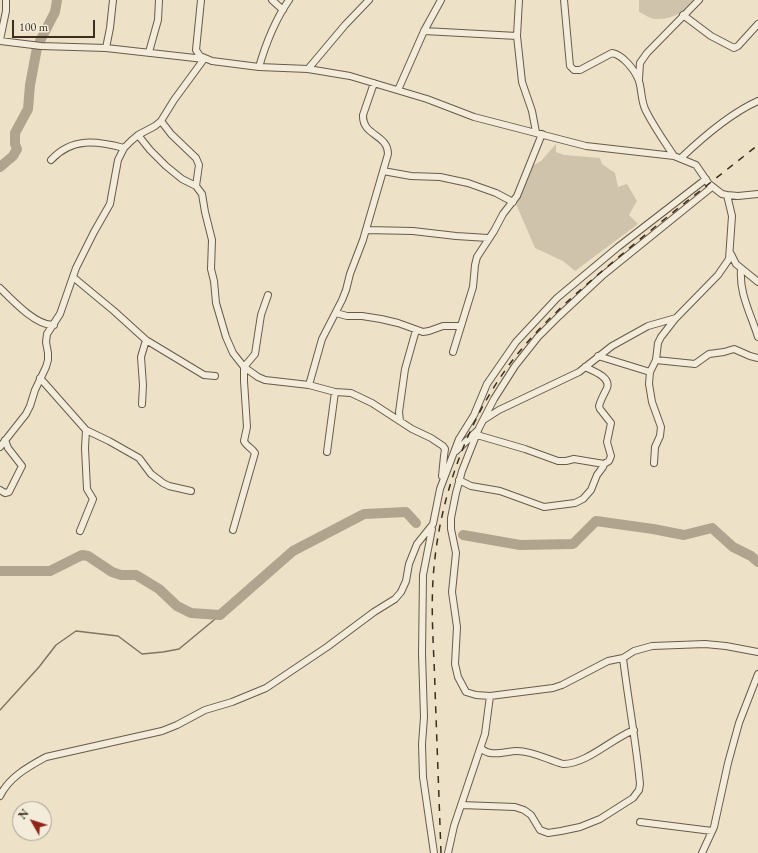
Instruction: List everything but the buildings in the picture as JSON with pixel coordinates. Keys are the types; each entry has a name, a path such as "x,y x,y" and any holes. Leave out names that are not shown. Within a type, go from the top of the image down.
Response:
{"street":[{"path":"6,0 6,11 0,41 41,46 106,48 149,52 204,58 212,61 259,67 308,69 350,76 427,99 474,117 594,148 660,153 677,157 696,165 712,187 727,196 749,196 758,194"},
{"path":"106,48 113,0"},
{"path":"149,52 158,20 159,0"},
{"path":"201,0 196,46 198,53 204,58"},
{"path":"272,0 283,10"},
{"path":"259,67 269,36 290,0"},
{"path":"308,69 345,25 369,0"},
{"path":"398,90 424,31 441,0"},
{"path":"453,352 474,287 477,257 503,214 513,202 520,190 539,133 522,82 517,36 519,0"},
{"path":"564,0 570,66 574,70 580,70 612,53 616,54 628,64 639,80"},
{"path":"677,157 657,132 645,109 638,72 640,63 646,53 699,0"},
{"path":"683,15 711,36 734,48 738,46 758,24"},
{"path":"424,31 517,36"},
{"path":"0,447 2,440 26,414 30,406 48,360 47,334 54,326 60,314 85,248 110,204 118,160 124,148 138,135 161,121 204,58"},
{"path":"309,385 322,340 344,295 366,230 388,154 386,146 382,140 364,126 362,121 374,82"},
{"path":"677,157 744,109 758,101"},
{"path":"161,121 171,134 196,158 199,165 196,186"},
{"path":"138,135 150,150 182,180 196,186 202,194 212,240 212,269 217,308 231,349 244,367 253,374 265,380 309,385 335,392 350,393 379,407 412,430 432,438 443,446 444,456 440,488 422,575 424,717 422,744 423,777 434,853"},
{"path":"51,160 60,152 78,143 92,143 124,148"},
{"path":"383,171 411,176 440,177 468,183 496,193 513,202"},
{"path":"440,488 459,439 474,414 487,384 522,334 557,298 618,247 706,179"},
{"path":"712,187 597,280 559,316 534,342 515,366 494,399 479,428 466,460 454,504 451,529 456,553 452,592 457,627 455,664 458,677 466,692 476,695 490,696 562,685 608,661 623,658 634,651 652,646 693,644 726,646 758,652"},
{"path":"727,196 732,216 730,237 733,261 741,270 758,282"},
{"path":"366,230 413,231 488,238"},
{"path":"654,463 655,447 660,436 661,427 652,402 649,384 650,372 656,360 658,343 676,318 723,270 730,259 731,252"},
{"path":"741,270 740,278 742,292 758,336"},
{"path":"73,277 146,340 204,375 215,376"},
{"path":"0,288 32,316 45,325 54,326"},
{"path":"233,530 255,453 252,448 245,444 244,441 247,427 244,367 254,354 261,315 268,295"},
{"path":"336,313 347,316 367,316 381,319 398,323 423,332 443,326 461,326"},
{"path":"483,421 499,410 579,372 598,356 648,326 676,318"},
{"path":"400,421 399,412 405,369 416,330"},
{"path":"142,404 143,385 141,357 146,340"},
{"path":"656,360 695,364 708,354 724,352 734,348 750,356 758,358"},
{"path":"598,356 650,372"},
{"path":"477,435 526,449 558,461 574,459 604,464 610,461 611,458 607,442 611,422 599,406 608,384 603,377 585,367"},
{"path":"40,378 86,430 139,458 151,474 163,483 169,486 191,491"},
{"path":"327,452 335,392"},
{"path":"453,454 479,428"},
{"path":"80,531 85,515 93,499 86,489 86,430"},
{"path":"0,490 5,493 9,492 22,469 22,466 2,440"},
{"path":"460,480 471,486 500,491 544,507 575,502 583,499 591,490 597,475 604,464"},
{"path":"0,796 8,783 16,776 46,758 162,731 205,710 232,702 266,688 327,647 374,612 395,599 401,592 406,582 409,564 417,544 433,524"},
{"path":"462,805 516,807 531,815 540,830 548,833 580,827 600,819 633,798 639,790 640,784 634,730 623,658"},
{"path":"702,853 712,831 728,763 758,674"},
{"path":"448,853 454,826 485,734 490,696"},
{"path":"480,748 493,754 524,751 563,764 569,764 593,754 623,734 634,730"},
{"path":"640,822 712,831"}],"shaded area":[{"path":"639,0 698,0 688,8 672,17 654,19 639,12"},
{"path":"556,144 556,152 564,155 600,158 602,164 615,173 618,187 627,184 637,201 629,215 638,224 575,271 563,261 535,248 516,204 532,166 541,161"}],"waterway":[{"path":"40,41 55,12 57,0"},
{"path":"0,167 13,156 17,149 15,144 15,133 28,109 30,85 37,48"},
{"path":"0,571 50,571 82,555 88,556 112,572 121,575 136,575 159,589 177,606 191,613 220,615 293,551 364,514 406,512 416,523"},
{"path":"463,535 520,545 573,544 596,521 684,535 712,528 733,547 751,556 758,562"},
{"path":"0,710 39,667 56,645 76,631 118,636 142,654 163,652 179,649 220,615"}],"railway":[{"path":"441,853 432,598 434,567 438,538 451,481 473,425 503,374 520,351 553,315 632,246 758,145"}]}
